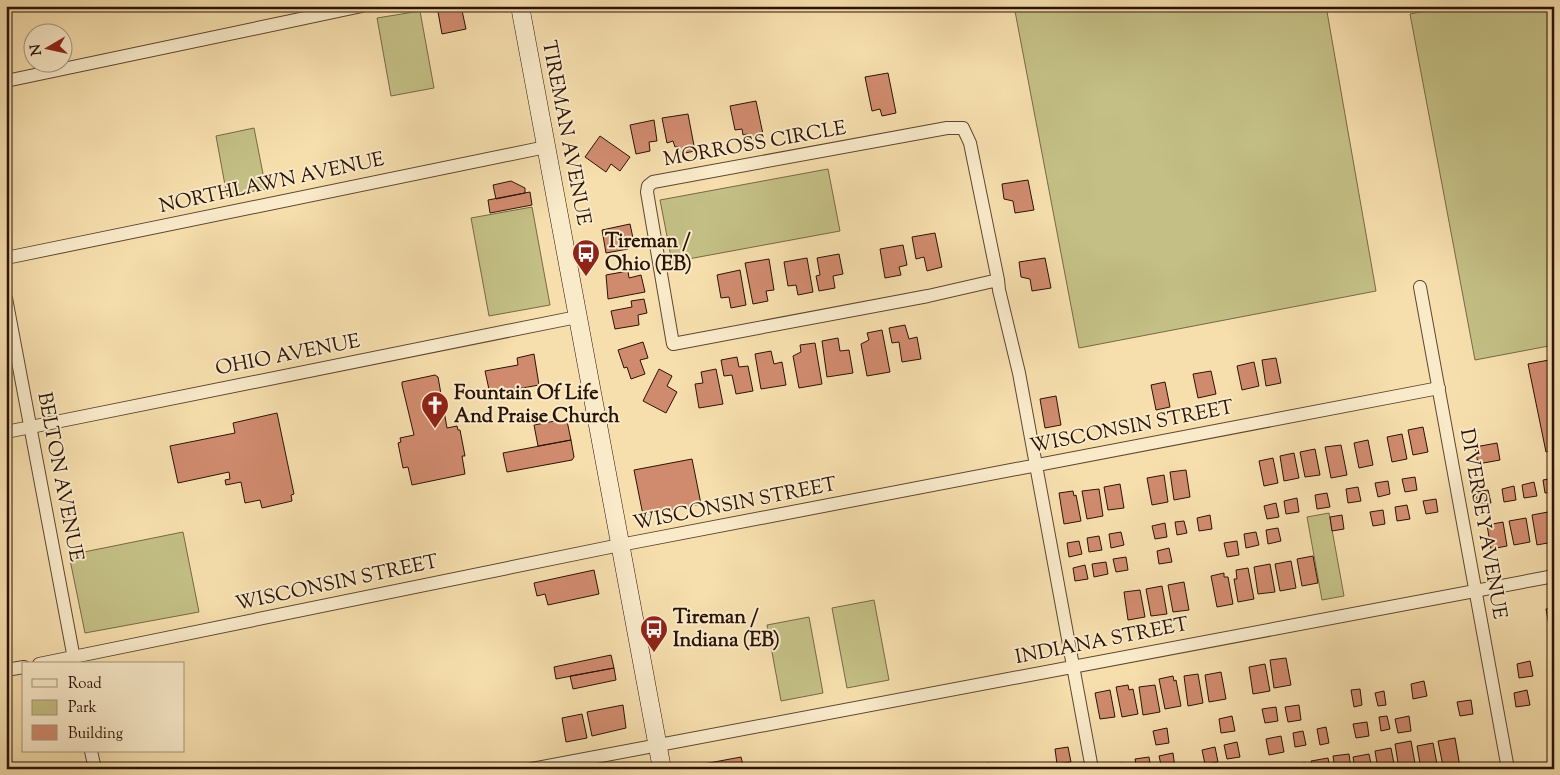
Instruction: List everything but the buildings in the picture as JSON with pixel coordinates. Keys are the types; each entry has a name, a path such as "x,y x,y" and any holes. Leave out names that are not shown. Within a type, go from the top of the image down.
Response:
{"street":[{"path":"6,81 362,6"},
{"name":"TIREMAN AVENUE","path":"520,6 662,769"},
{"name":"MORROSS CIRCLE","path":"998,280 928,296 673,344 646,192 648,186 653,182 947,128 963,128 970,143 1019,373 1092,769"},
{"name":"NORTHLAWN AVENUE","path":"6,258 546,147"},
{"name":"DIVERSEY AVENUE","path":"1420,287 1508,769"},
{"name":"BELTON AVENUE","path":"6,298 74,660"},
{"name":"OHIO AVENUE","path":"6,432 577,317"},
{"name":"WISCONSIN STREET","path":"56,662 74,660 620,546 1439,388"},
{"name":"INDIANA STREET","path":"532,769 1554,576"},
{"path":"6,670 22,667"},
{"path":"91,752 95,769"}],"green space":[{"path":"1014,6 1326,6 1376,291 1079,348"},
{"path":"1452,6 1554,6 1554,345 1475,360 1410,14"},
{"path":"420,11 434,88 391,96 377,18"},
{"path":"254,128 266,189 227,196 216,136"},
{"path":"828,169 840,231 672,262 660,200"},
{"path":"532,207 550,305 489,316 471,218"},
{"path":"1329,513 1344,596 1322,600 1307,517"},
{"path":"183,532 199,612 85,633 69,555"},
{"path":"874,600 889,680 847,688 832,608"},
{"path":"809,617 823,693 781,701 767,625"}],"place":[{"name":"Tireman / Ohio (EB)","path":"586,277"},
{"name":"Fountain Of Life And Praise Church","path":"435,429"},
{"name":"Tireman / Indiana (EB)","path":"654,653"}]}
